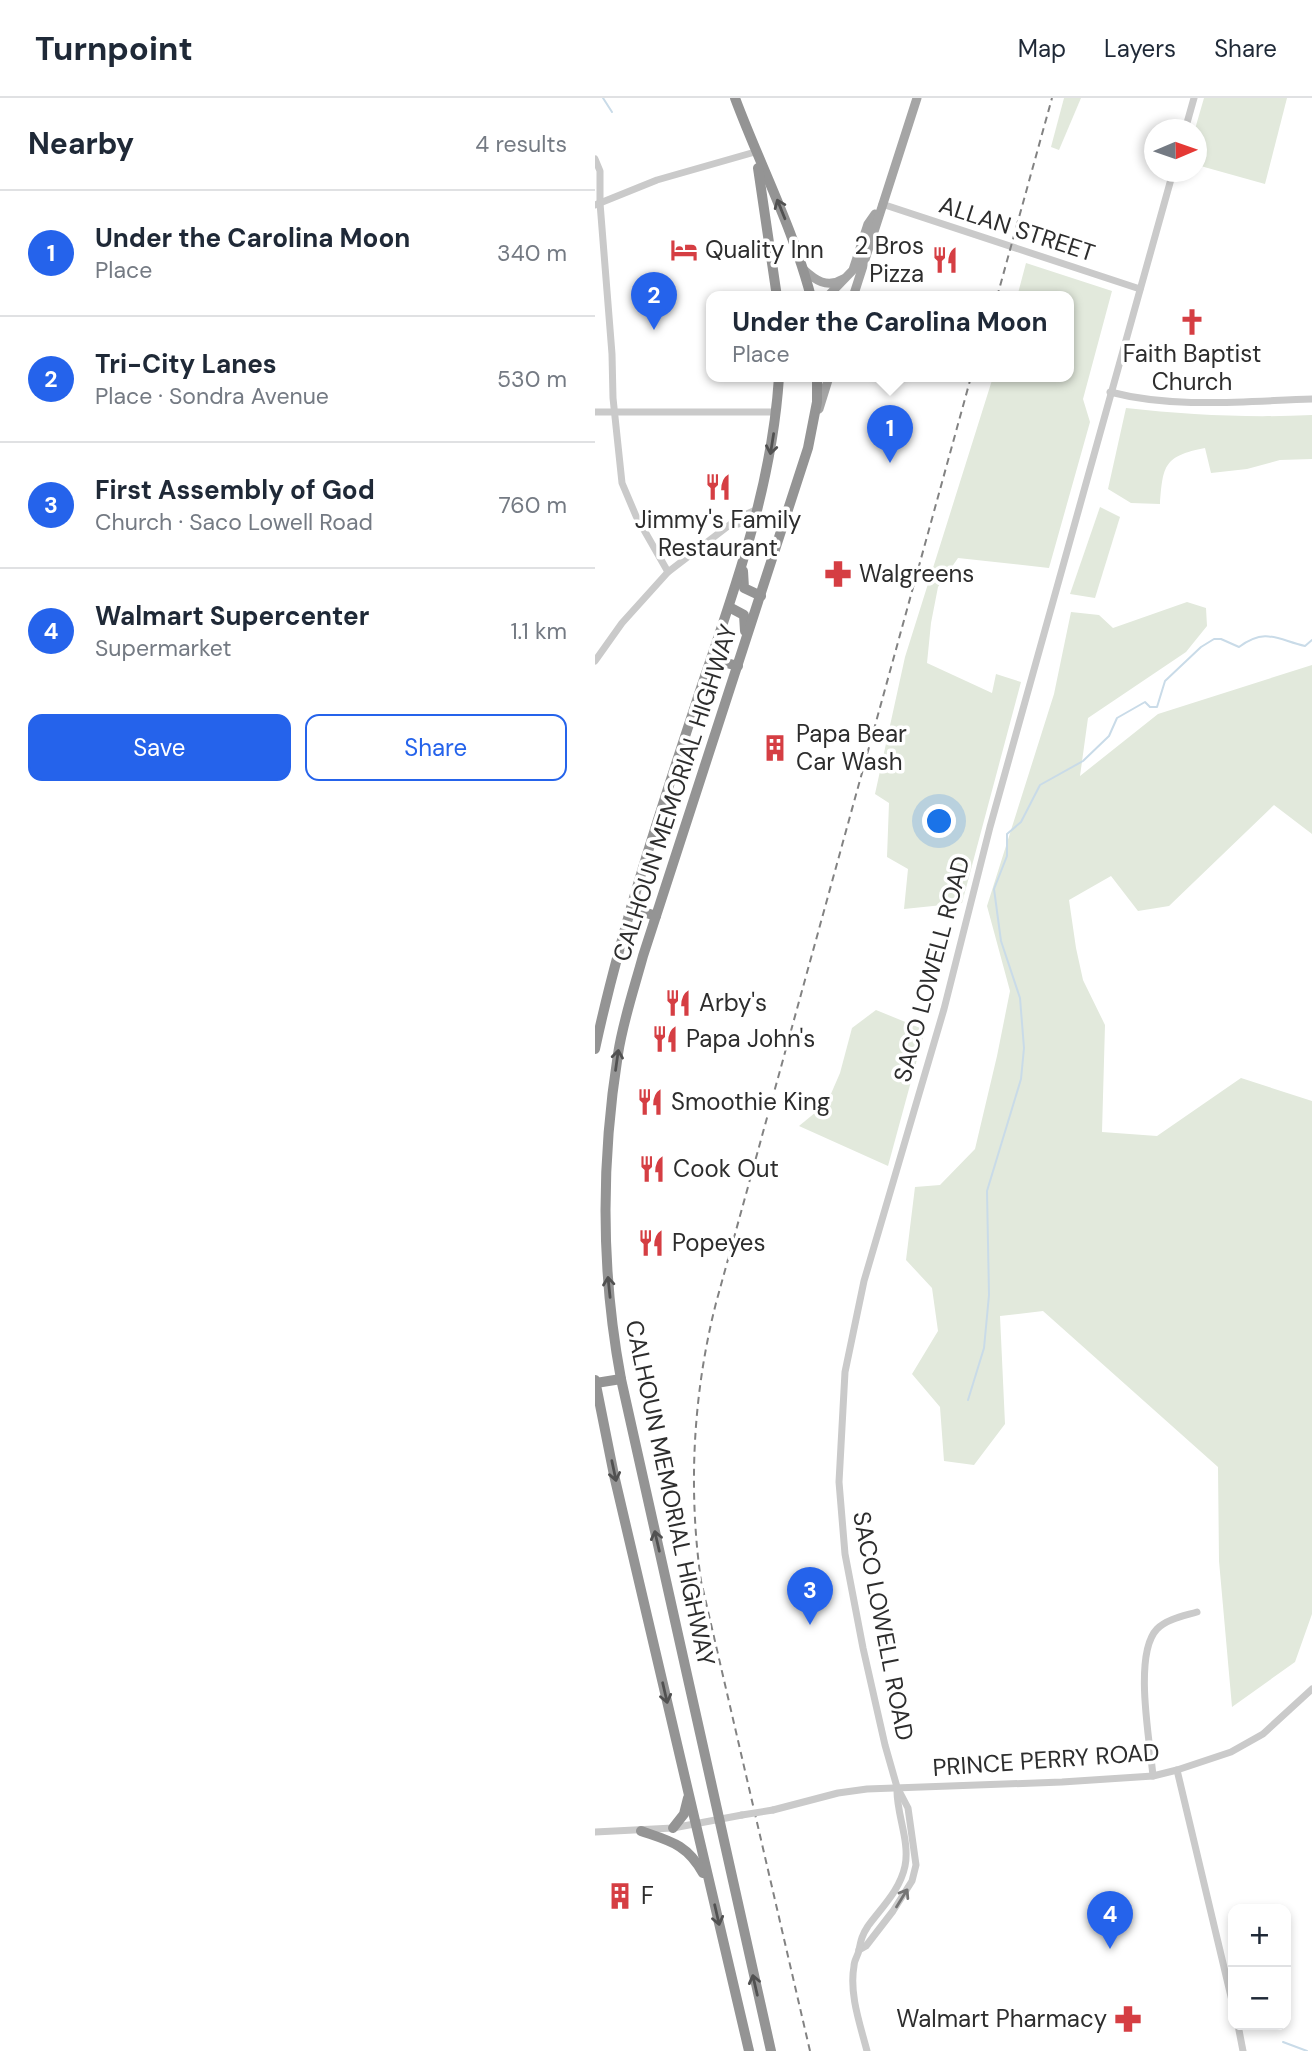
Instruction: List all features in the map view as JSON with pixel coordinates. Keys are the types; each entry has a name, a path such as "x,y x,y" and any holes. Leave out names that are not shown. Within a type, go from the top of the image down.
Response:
{"highway":[{"path":"735,98 755,152 779,202 809,291"},
{"path":"755,152 776,291"},
{"name":"CALHOUN MEMORIAL HIGHWAY","path":"595,1049 631,908 743,566 757,514 776,412 779,382"},
{"name":"CALHOUN MEMORIAL HIGHWAY","path":"771,2051 621,1379 613,1338 600,1212 618,1053 656,916 784,527 812,430 817,382"},
{"path":"743,566 744,588 761,596"},
{"path":"729,607 745,619 745,645"},
{"path":"711,659 738,666"},
{"path":"631,908 656,916"},
{"path":"595,1382 621,1379"},
{"name":"CALHOUN MEMORIAL HIGHWAY","path":"595,1382 749,2051"},
{"path":"673,1828 684,1814 688,1795"},
{"path":"641,1831 675,1843 694,1857 709,1885"}],"main road":[{"path":"855,291 917,98"},
{"path":"833,291 850,274 868,224 881,204"},
{"path":"802,268 817,281 824,283 837,282 850,274"},
{"path":"812,430 827,382"}],"street":[{"path":"1188,119 1194,98"},
{"path":"598,204 657,180 755,152"},
{"path":"595,159 600,171 598,204 622,483 643,529 668,572"},
{"name":"SACO LOWELL ROAD","path":"867,2051 856,2005 854,1963 860,1939 895,1891 904,1868 905,1850 897,1809 897,1787 869,1674 845,1554 839,1482 845,1372 865,1282 944,1009 990,827 1170,182"},
{"name":"ALLAN STREET","path":"881,204 1140,289"},
{"path":"1110,392 1130,397 1175,401 1312,399"},
{"path":"595,412 776,412"},
{"path":"595,661 622,623 668,572 740,517 757,514 784,527"},
{"path":"1153,1776 1145,1692 1145,1657 1156,1630 1164,1624 1197,1612"},
{"name":"PRINCE PERRY ROAD","path":"598,1832 695,1825 773,1810 838,1793 897,1787 981,1787 1153,1776 1231,1752 1263,1734 1312,1689"},
{"path":"1177,1770 1228,1984"},
{"path":"595,1822 598,1832"},
{"path":"1239,2030 1243,2051"}],"shaded area":[{"path":"1064,98 1081,98 1059,150 1051,147"},
{"path":"1204,98 1287,98 1265,184 1207,168 1207,119 1198,119"},
{"path":"1026,263 1112,291 1083,399 1090,422 1049,568 958,558 938,587 927,663 992,693 996,674 1021,682 962,903 904,909 908,869 887,857 889,803 875,794 905,657 991,382 1074,382 1074,291 1019,291"},
{"path":"1126,408 1219,415 1312,415 1312,459 1280,460 1247,469 1211,473 1205,448 1191,451 1168,464 1160,504 1131,503 1108,489"},
{"path":"1100,507 1120,517 1095,598 1070,594"},
{"path":"1187,602 1206,608 1207,626 1186,652 1088,718 1080,776 1158,714 1312,665 1312,834 1274,805 1169,906 1138,911 1111,876 1069,900 1083,980 1105,1025 1102,1132 1157,1136 1241,1078 1312,1101 1312,1614 1295,1662 1232,1707 1219,1561 1218,1467 1043,1311 1000,1316 1005,1424 974,1465 944,1461 940,1407 912,1374 938,1331 932,1288 906,1260 915,1187 940,1185 975,1149 1010,991 987,906 1054,694 1071,612 1099,615 1113,628"},
{"path":"876,1010 925,1030 888,1166 799,1126 827,1103 840,1073 852,1028"}],"waterway":[{"path":"603,98 612,112"},
{"path":"968,1400 984,1348 989,1295 987,1191 1021,1079 1024,1048 1020,998 1001,941 994,889 1007,856 1007,834 1021,822 1040,785 1083,761 1109,736 1117,718 1145,702 1150,707 1157,707 1165,681 1201,647 1214,639 1221,639 1239,647 1265,636 1305,646 1312,640"},
{"path":"1283,2042 1307,2051"}],"railway":[{"path":"999,291 1052,98"},
{"path":"810,2051 701,1581 694,1476 698,1406 716,1303 970,382"}],"place":[{"name":"Quality Inn","path":"684,250"},
{"name":"2 Bros Pizza","path":"945,260"},
{"name":"Faith Baptist Church","path":"1192,322"},
{"name":"Tri-City Lanes","path":"654,330"},
{"name":"Under the Carolina Moon","path":"890,463"},
{"name":"Jimmy's Family Restaurant","path":"718,487"},
{"name":"Walgreens","path":"838,574"},
{"name":"Papa Bear Car Wash","path":"775,748"},
{"name":"Arby's","path":"678,1003"},
{"name":"Papa John's","path":"665,1039"},
{"name":"Smoothie King","path":"650,1102"},
{"name":"Cook Out","path":"652,1169"},
{"name":"Popeyes","path":"651,1243"},
{"name":"First Assembly of God","path":"810,1625"},
{"name":"F","path":"620,1896"},
{"name":"Walmart Supercenter","path":"1110,1949"},
{"name":"Walmart Pharmacy","path":"1128,2019"}]}
